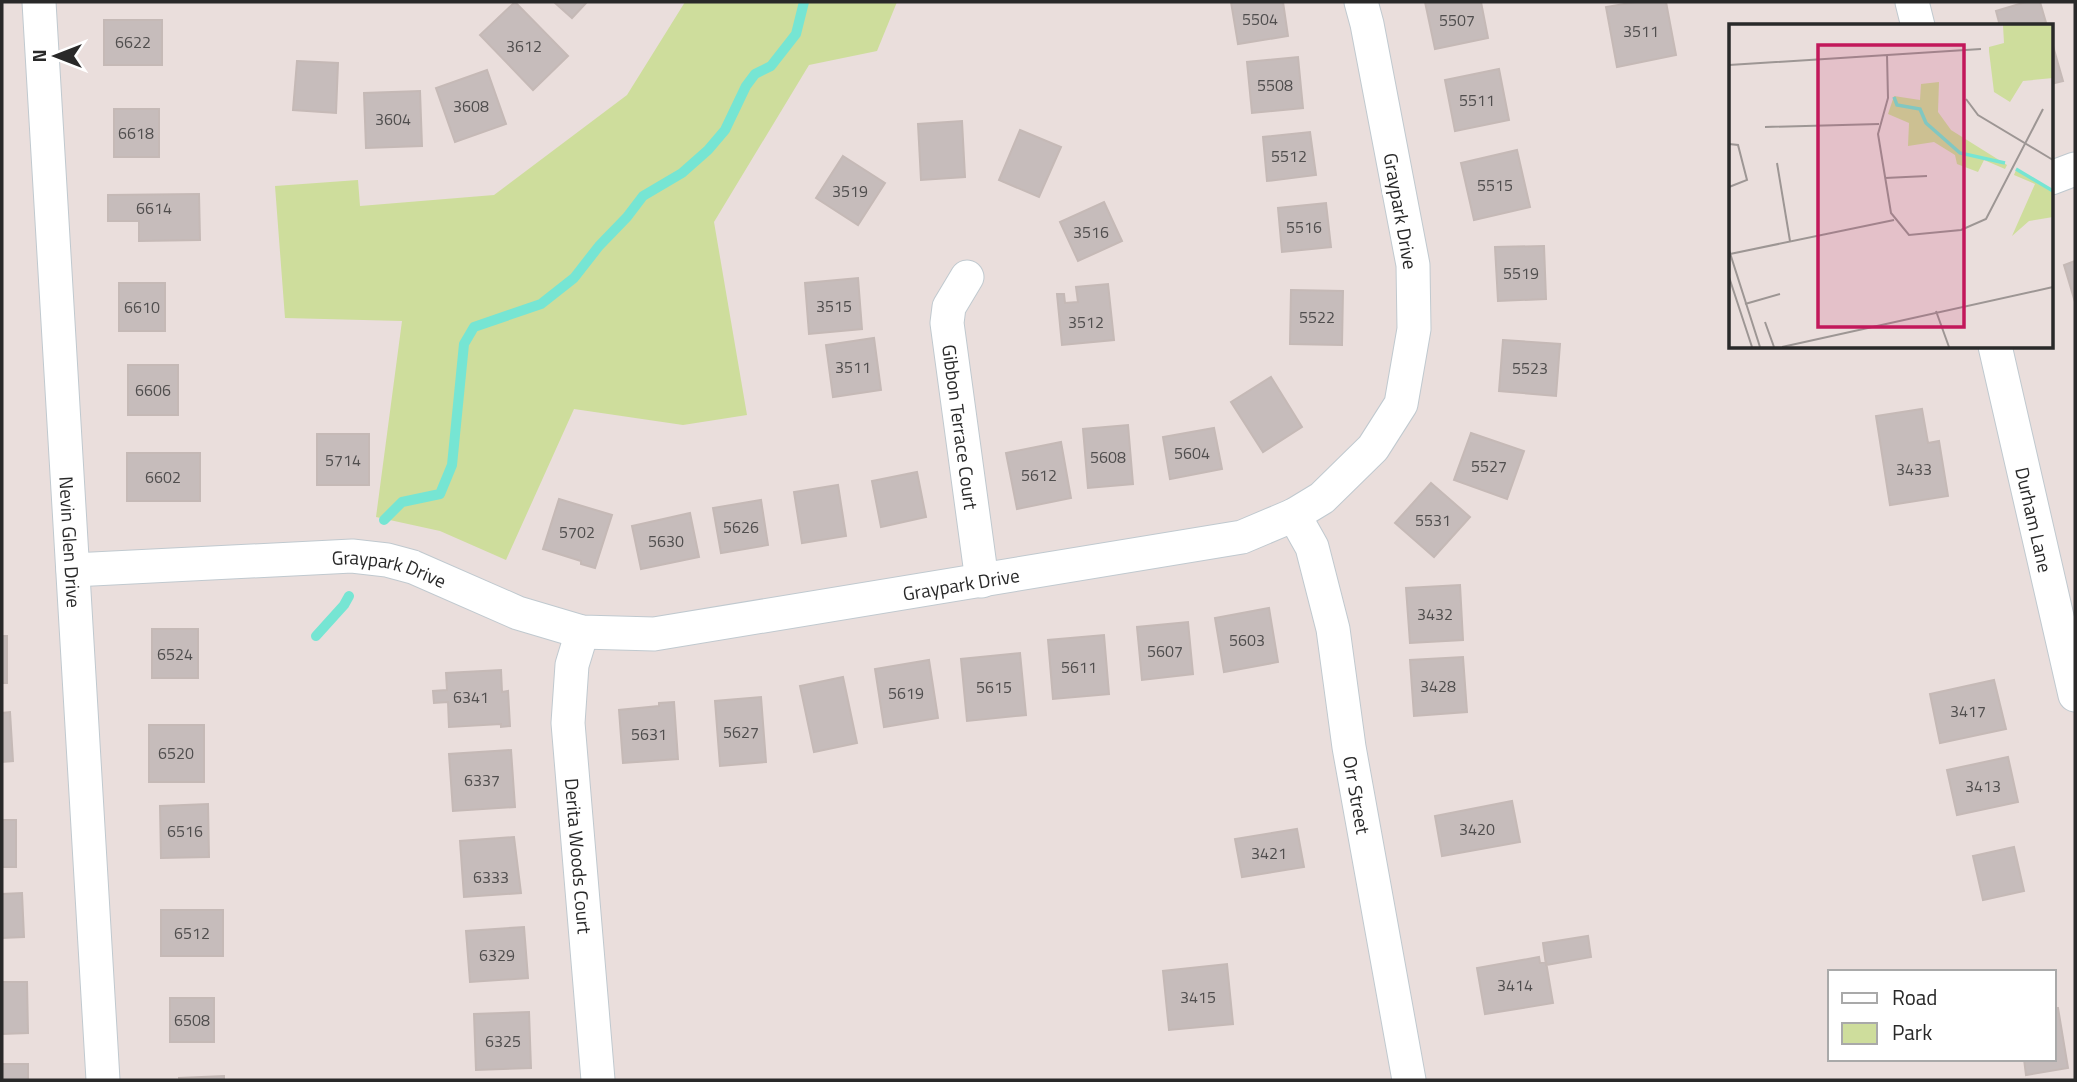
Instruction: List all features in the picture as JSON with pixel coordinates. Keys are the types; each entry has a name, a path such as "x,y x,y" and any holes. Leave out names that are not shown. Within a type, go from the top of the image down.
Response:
{"street":[{"name":"Nevin Glen Drive","path":"39,2 103,1080"},
{"name":"Graypark Drive","path":"73,570 352,556 387,560 413,567 518,613 582,632 654,634 1242,537 1294,515 1322,498 1373,448 1401,404 1414,329 1413,265 1361,2"},
{"path":"1912,2 1918,24"},
{"path":"2052,178 2075,169"},
{"name":"Gibbon Terrace Court","path":"967,276 949,307 947,323 982,581"},
{"name":"Durham Lane","path":"1995,348 2075,695"},
{"name":"Orr Street","path":"1294,515 1312,547 1333,629 1349,747 1409,1080"},
{"name":"Derita Woods Court","path":"582,632 572,665 568,723 598,1080"}],"green space":[{"path":"685,2 897,2 877,51 809,65 714,222 747,415 683,425 574,409 506,560 440,531 376,517 402,321 285,318 275,186 358,180 360,206 494,195 627,95"}],"building":[{"path":"515,2 568,56 533,90 480,35"},
{"path":"554,2 587,2 572,18"},
{"path":"1231,2 1283,2 1288,36 1238,44"},
{"path":"1425,2 1481,2 1488,38 1435,49"},
{"path":"1636,2 1666,2 1676,55 1617,67 1606,7"},
{"path":"2026,2 2040,2 2046,24 1999,24 1996,11"},
{"path":"104,20 162,20 162,65 104,65"},
{"path":"2052,42 2063,81 2052,84"},
{"path":"1298,57 1303,108 1252,113 1247,62"},
{"path":"297,61 338,63 336,113 293,110"},
{"path":"1499,69 1509,120 1455,131 1445,80"},
{"path":"487,70 506,124 455,142 436,88"},
{"path":"420,91 422,146 366,148 364,93"},
{"path":"114,109 159,109 159,157 114,157"},
{"path":"962,121 965,177 921,180 918,124"},
{"path":"1020,130 1061,147 1039,197 999,180"},
{"path":"1310,132 1316,175 1267,181 1263,137"},
{"path":"1517,150 1530,207 1474,220 1461,163"},
{"path":"843,156 885,183 858,225 816,198"},
{"path":"199,194 200,240 139,241 139,221 108,221 108,195"},
{"path":"1104,202 1122,241 1078,261 1060,222"},
{"path":"1326,203 1331,247 1282,252 1278,208"},
{"path":"1544,246 1546,299 1498,301 1495,247"},
{"path":"2075,261 2075,302 2064,265"},
{"path":"858,278 862,329 809,334 805,283"},
{"path":"119,283 165,283 165,331 119,331"},
{"path":"1108,284 1114,340 1062,345 1057,294 1064,294 1065,303 1078,302 1076,287"},
{"path":"1291,290 1343,291 1342,345 1290,344"},
{"path":"874,338 881,390 833,397 826,345"},
{"path":"1503,340 1560,344 1556,396 1499,391"},
{"path":"128,365 178,365 178,415 128,415"},
{"path":"1271,377 1302,427 1263,452 1231,402"},
{"path":"1922,409 1928,443 1939,441 1948,496 1890,505 1876,416"},
{"path":"1128,425 1133,484 1088,488 1083,429"},
{"path":"1214,428 1222,469 1170,479 1163,437"},
{"path":"1471,433 1524,451 1507,499 1454,480"},
{"path":"317,434 369,434 369,485 317,485"},
{"path":"1061,442 1071,498 1017,509 1006,453"},
{"path":"127,453 200,453 200,501 127,501"},
{"path":"917,472 926,517 881,527 872,481"},
{"path":"1431,483 1470,517 1434,557 1395,523"},
{"path":"838,485 846,536 802,543 794,492"},
{"path":"559,499 612,515 595,568 543,549"},
{"path":"761,500 768,545 721,553 713,508"},
{"path":"690,513 699,557 641,569 632,526"},
{"path":"1460,585 1463,640 1410,643 1406,588"},
{"path":"1269,608 1278,662 1224,672 1215,618"},
{"path":"1188,622 1193,674 1142,680 1137,627"},
{"path":"152,629 198,629 198,678 152,678"},
{"path":"1104,635 1109,694 1053,699 1048,640"},
{"path":"2,636 7,636 7,683 2,683"},
{"path":"1020,653 1026,715 967,721 961,659"},
{"path":"1463,657 1467,712 1414,716 1410,660"},
{"path":"929,660 938,718 884,727 875,669"},
{"path":"501,670 502,692 508,691 510,726 501,727 501,724 449,727 448,702 434,703 433,691 447,690 446,673"},
{"path":"843,677 857,743 814,752 800,686"},
{"path":"1994,680 2006,729 1940,743 1930,694"},
{"path":"761,697 766,762 720,766 715,701"},
{"path":"674,702 678,759 623,763 619,710"},
{"path":"10,712 13,761 2,762 2,713"},
{"path":"149,725 204,725 204,782 149,782"},
{"path":"511,750 515,807 453,811 449,754"},
{"path":"2008,757 2018,802 1957,815 1947,770"},
{"path":"1512,801 1520,842 1442,856 1435,816"},
{"path":"208,804 209,857 161,858 160,806"},
{"path":"2,820 16,820 16,867 2,867"},
{"path":"1297,829 1304,867 1242,877 1235,839"},
{"path":"514,837 521,893 464,897 460,841"},
{"path":"2014,847 2024,891 1983,900 1973,856"},
{"path":"22,893 24,937 2,938 2,894"},
{"path":"161,910 223,910 223,956 161,956"},
{"path":"524,927 528,978 470,982 466,931"},
{"path":"1588,936 1591,957 1546,965 1543,943"},
{"path":"1539,957 1540,963 1546,962 1553,1003 1485,1014 1477,968"},
{"path":"1227,964 1233,1024 1169,1030 1163,971"},
{"path":"2,982 27,982 28,1033 2,1034"},
{"path":"170,998 214,998 214,1042 170,1042"},
{"path":"2058,1008 2068,1068 2026,1075 2024,1061 2056,1061"},
{"path":"529,1012 531,1068 476,1070 474,1014"},
{"path":"2,1064 28,1064 28,1080 2,1080"},
{"path":"224,1076 224,1080 179,1080 179,1078"}],"waterway":[{"path":"384,520 402,502 440,494 452,465 464,344 474,327 541,304 574,278 643,196 682,173 708,150 725,130 746,86 755,74 771,66 796,34 804,2"},
{"path":"316,636 349,596"}]}
